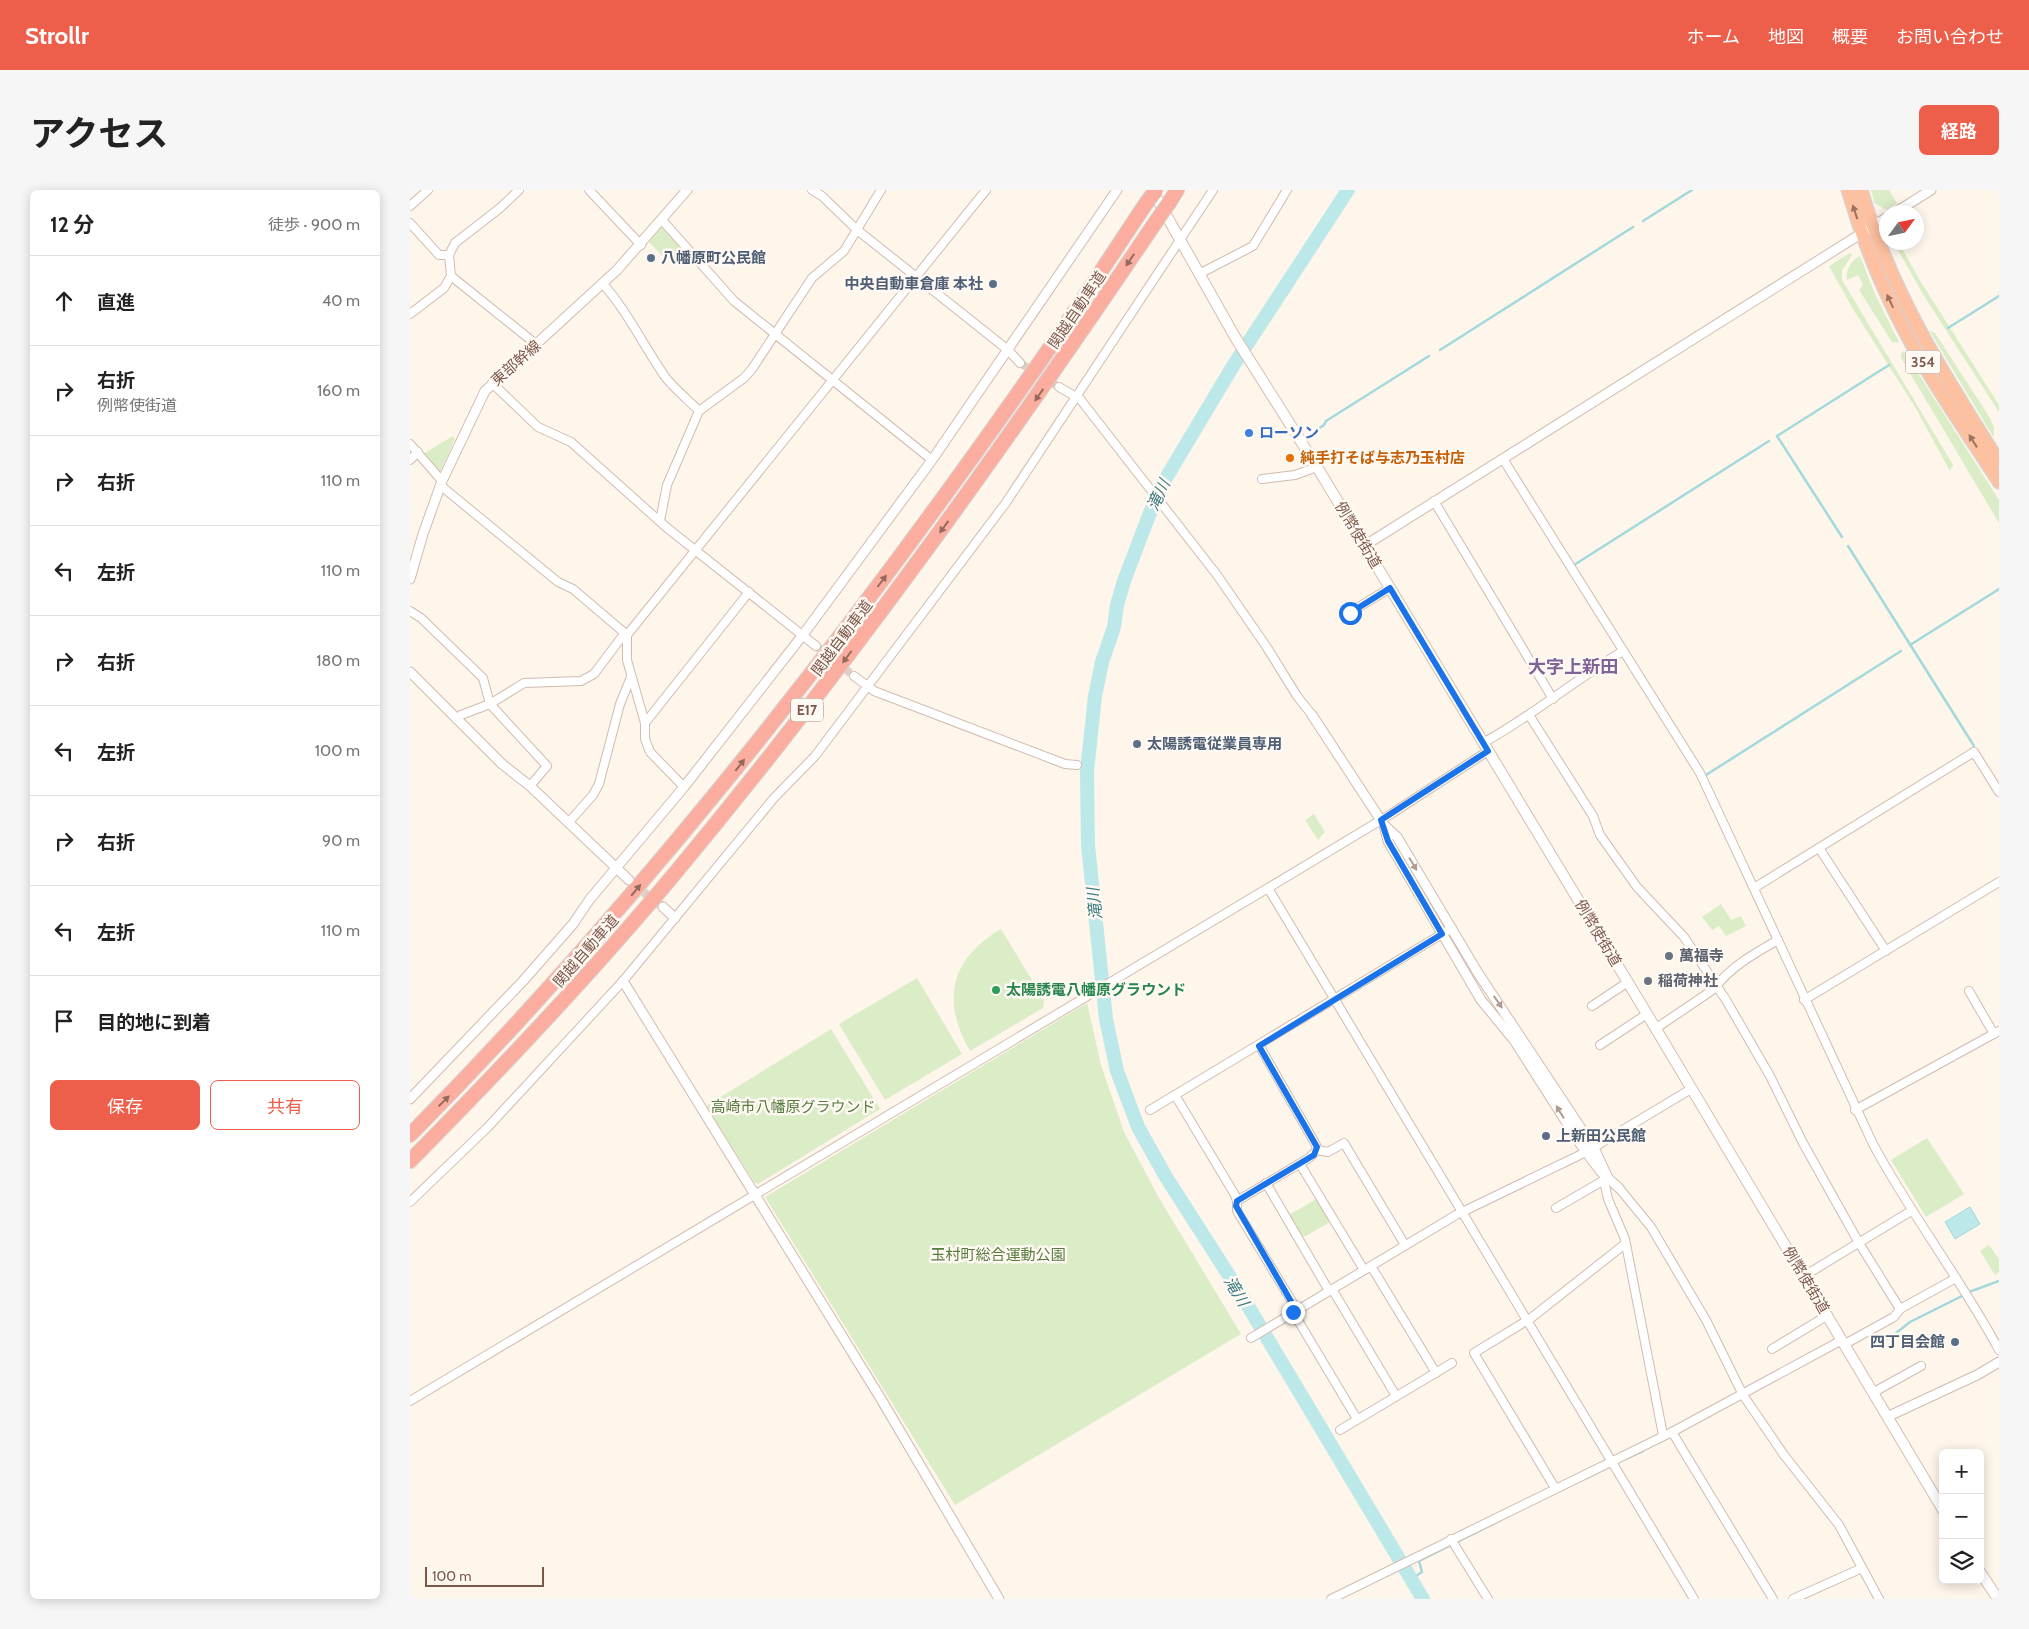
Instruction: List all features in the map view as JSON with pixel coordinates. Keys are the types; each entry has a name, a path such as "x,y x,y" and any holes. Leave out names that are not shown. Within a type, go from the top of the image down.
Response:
{"highway":[{"name":"関越自動車道","path":"410,1161 537,1031 615,944 808,710 968,494 1177,190"},
{"name":"354","path":"1848,190 1879,278 1910,341 1999,482"},
{"name":"354","path":"1861,190 1890,272 1918,330 1940,370 1999,462"},
{"name":"関越自動車道","path":"410,1135 524,1017 603,929 781,713 883,580 1026,382 1152,194"}],"main road":[{"path":"1152,194 1181,240 1199,274"},
{"name":"例幣使街道","path":"1199,274 1628,982 1691,1090 1889,1416 1939,1503"},
{"path":"1984,1578 1998,1599"}],"street":[{"path":"410,206 428,190"},
{"path":"410,314 444,288 450,280 448,254 455,243 500,208 519,190"},
{"path":"589,190 641,245"},
{"name":"東部幹線","path":"410,579 441,483 479,401 492,383 537,345 603,284 641,245 688,190"},
{"path":"812,190 822,196 856,229 1008,350 1020,362"},
{"path":"660,521 667,485 699,411 744,378 752,369 812,278 844,251 881,190"},
{"path":"456,719 461,714 490,704 524,683 581,681 594,674 696,551 986,190"},
{"path":"410,1099 529,974 573,924 590,899 684,786 802,636 932,460 1117,190"},
{"path":"410,1202 487,1128 623,980 774,798 809,763 869,687 1006,504 1213,190"},
{"path":"1907,205 1931,190"},
{"path":"1199,274 1253,246 1283,192"},
{"path":"662,220 734,300 932,460"},
{"path":"410,223 439,255 448,254"},
{"path":"1364,546 1879,223"},
{"path":"451,276 537,345"},
{"path":"603,284 618,301 631,325 666,378 699,411"},
{"path":"492,383 538,426 571,442 696,551 816,646"},
{"path":"1059,387 1080,400 1219,578 1266,646 1296,696 1312,715 1382,822 1397,836 1482,978 1590,1150 1606,1179 1625,1244 1663,1435"},
{"path":"410,444 441,483 558,582 573,588 626,634 627,660 645,723 645,739 650,752 684,786"},
{"path":"410,460 418,452"},
{"path":"1502,459 1697,768 1855,1110 1897,1190 1956,1278 1999,1350"},
{"path":"1262,479 1295,475 1317,467"},
{"path":"1434,501 1553,699"},
{"path":"1346,619 1350,613 1390,588"},
{"path":"645,723 749,592"},
{"path":"410,611 421,618 483,678 490,704 547,766 530,786"},
{"path":"410,1401 587,1297 1096,990 1382,822 1587,673 1623,651"},
{"path":"410,672 502,764 530,786 629,880"},
{"path":"854,676 869,687 1065,764 1077,765"},
{"path":"569,822 593,795 599,784 620,704 631,677"},
{"path":"1529,715 1593,816 1600,835 1637,887 1684,937 1717,985 1766,1069 1859,1243 1900,1309"},
{"path":"1754,888 1974,752 1999,792"},
{"path":"1382,822 1388,841 1481,1000 1518,1046 1590,1150"},
{"path":"1819,848 1886,951"},
{"path":"1804,1000 1999,882"},
{"path":"1268,888 1694,1599"},
{"path":"663,907 675,918"},
{"path":"1150,1110 1452,928"},
{"path":"1655,1029 1717,985 1721,979 1758,951 1778,940"},
{"path":"623,980 756,1194 999,1599"},
{"path":"1592,1006 1628,982"},
{"path":"1855,1110 1997,1033 1968,991"},
{"path":"1600,1045 1647,1014"},
{"path":"1259,1046 1316,1145 1317,1150"},
{"path":"1253,1337 1462,1212 1590,1150 1691,1090"},
{"path":"1175,1095 1237,1201 1237,1211 1357,1419"},
{"path":"1237,1201 1300,1164 1317,1150 1328,1152 1344,1143 1405,1245"},
{"path":"1300,1164 1436,1373"},
{"path":"1606,1179 1619,1188 1655,1232 1726,1356 1743,1395 1784,1455 1830,1512 1879,1599"},
{"path":"1556,1208 1606,1179"},
{"path":"1266,1183 1396,1396"},
{"path":"1804,1276 1911,1211"},
{"path":"1555,1488 1474,1353 1527,1320 1625,1244"},
{"path":"1330,1599 1672,1432 1894,1318 1900,1309 1956,1278"},
{"path":"1772,1349 1828,1316"},
{"path":"1889,1416 1977,1375 1999,1362"},
{"path":"1340,1430 1452,1363"},
{"path":"1874,1392 1921,1366"},
{"path":"1672,1432 1773,1599"},
{"path":"1451,1540 1488,1599"},
{"path":"1793,1599 1862,1568"}],"green space":[{"path":"1871,190 1889,190 1897,203 1894,205 1879,206 1875,204"},
{"path":"662,227 665,227 683,246 668,262 649,242"},
{"path":"1898,250 1903,250 1919,279 1999,405 1999,412 1924,296"},
{"path":"1850,253 1852,255 1842,270 1842,280 1953,465 1950,471 1915,407 1853,309 1829,266"},
{"path":"1860,256 1875,294 1899,342 1892,342 1859,290 1863,285 1858,275 1847,280 1849,266"},
{"path":"1929,330 1935,333 1990,418 1994,428 1994,438"},
{"path":"1904,351 1999,500 1999,523 1901,358 1901,353"},
{"path":"453,436 455,439 439,474 423,454"},
{"path":"1314,814 1325,832 1318,840 1305,820"},
{"path":"1721,904 1731,920 1741,916 1746,926 1726,936 1719,926 1712,930 1702,917"},
{"name":"太陽誘電八幡原グラウンド","path":"1001,929 1044,1000 1043,1008 970,1051 955,1015 954,998 956,982 961,968 971,954 984,941"},
{"path":"917,978 962,1054 885,1100 839,1024"},
{"name":"玉村町総合運動公園","path":"1087,1003 1101,1065 1124,1132 1159,1198 1241,1334 955,1505 765,1197"},
{"name":"高崎市八幡原グラウンド","path":"831,1029 880,1109 758,1184 754,1182 706,1106"},
{"path":"1927,1138 1964,1194 1926,1217 1891,1160"},
{"path":"1318,1198 1332,1221 1302,1238 1289,1215"},
{"path":"1989,1245 1999,1259 1999,1272 1995,1275 1980,1251"}],"water":[{"path":"1970,1207 1980,1224 1955,1239 1945,1222"}],"waterway":[{"name":"滝川","path":"1348,190 1233,366 1160,488 1148,518 1124,581 1117,605 1114,627 1102,662 1095,696 1087,771 1088,845 1106,1019 1117,1071 1138,1127 1166,1177 1239,1291 1423,1599"},
{"path":"1643,221 1692,190"},
{"path":"1440,350 1633,227"},
{"path":"1948,328 1999,296"},
{"path":"1305,440 1304,438 1324,425 1326,421 1429,356"},
{"path":"1842,537 1777,436 1889,365"},
{"path":"1574,565 1769,441"},
{"path":"1848,546 1974,746"},
{"path":"1910,645 1999,589"},
{"path":"1706,775 1901,651"},
{"path":"1626,1232 1630,1246"},
{"path":"1969,1292 1999,1281"},
{"path":"1873,1346 1891,1337 1910,1322 1962,1296"},
{"path":"1618,1462 1643,1451"},
{"path":"1585,1479 1613,1465"},
{"path":"1411,1579 1422,1572 1419,1561 1499,1521"}],"tunnel":[{"path":"1020,363 1059,387"},
{"path":"816,646 854,676"},
{"path":"633,884 663,907"}],"place":[{"name":"八幡原町公民館","path":"651,258"},
{"name":"中央自動車倉庫 本社","path":"993,284"},
{"name":"ローソン","path":"1249,433"},
{"name":"純手打そば与志乃玉村店","path":"1290,458"},
{"name":"太陽誘電従業員専用","path":"1137,744"},
{"name":"萬福寺","path":"1669,956"},
{"name":"稲荷神社","path":"1648,981"},
{"name":"太陽誘電八幡原グラウンド","path":"996,990"},
{"name":"上新田公民館","path":"1546,1136"},
{"name":"四丁目会館","path":"1955,1342"}],"district":[{"name":"大字上新田","path":"1573,667"}],"route":[{"path":"1293,1312 1296,1310 1237,1211 1236,1206 1237,1201 1314,1155 1317,1152 1317,1147 1259,1046 1442,934 1388,841 1381,820 1488,751 1390,588 1350,613"}]}
